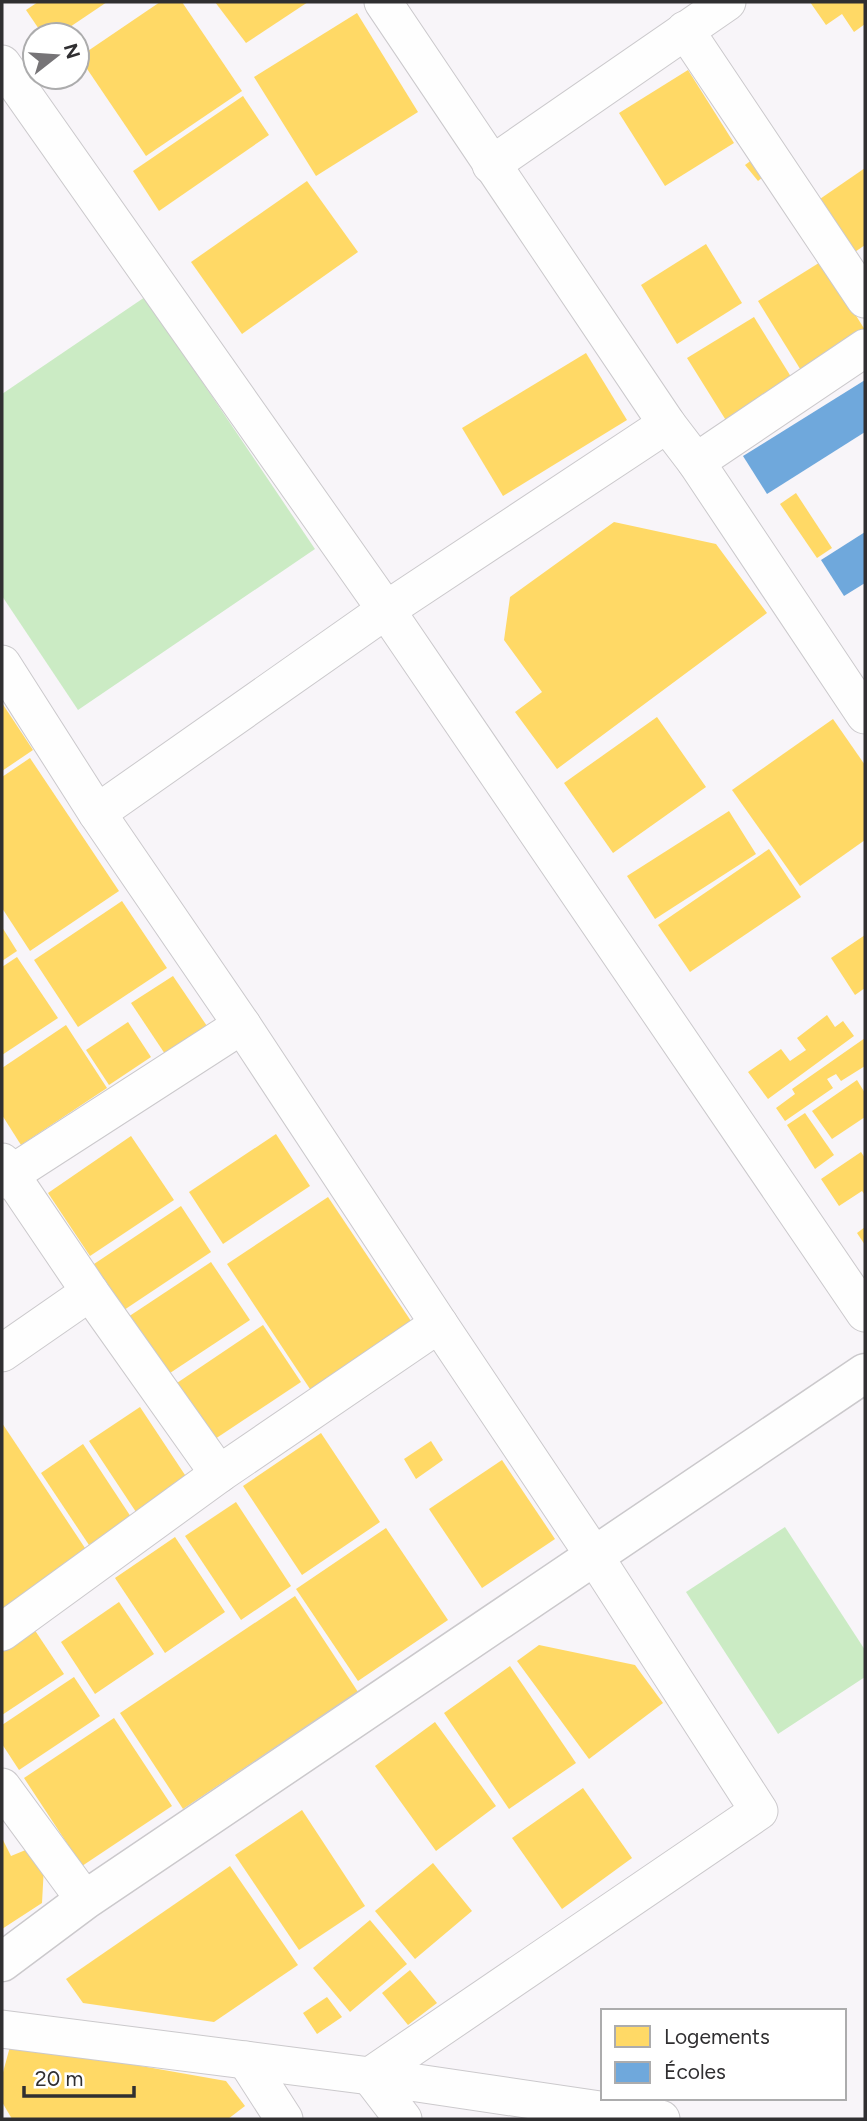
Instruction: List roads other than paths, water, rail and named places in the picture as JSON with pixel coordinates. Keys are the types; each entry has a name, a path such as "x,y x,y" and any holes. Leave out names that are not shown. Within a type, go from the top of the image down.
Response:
{"street":[{"path":"383,2 865,715"},
{"path":"491,165 727,2"},
{"path":"685,30 865,299"},
{"path":"2,64 386,610 865,1313"},
{"path":"696,463 865,348"},
{"path":"97,813 386,610 667,424"},
{"path":"2,664 97,813 242,1024 595,1557 759,1811 370,2076"},
{"path":"219,1474 4,1172 242,1024"},
{"path":"2,1353 90,1292"},
{"path":"2,1632 219,1474 439,1324"},
{"path":"2,1962 85,1900 865,1373"},
{"path":"2,1787 85,1900"},
{"path":"2,2029 370,2076 661,2119"},
{"path":"246,2060 285,2119"},
{"path":"370,2076 403,2119"}]}
